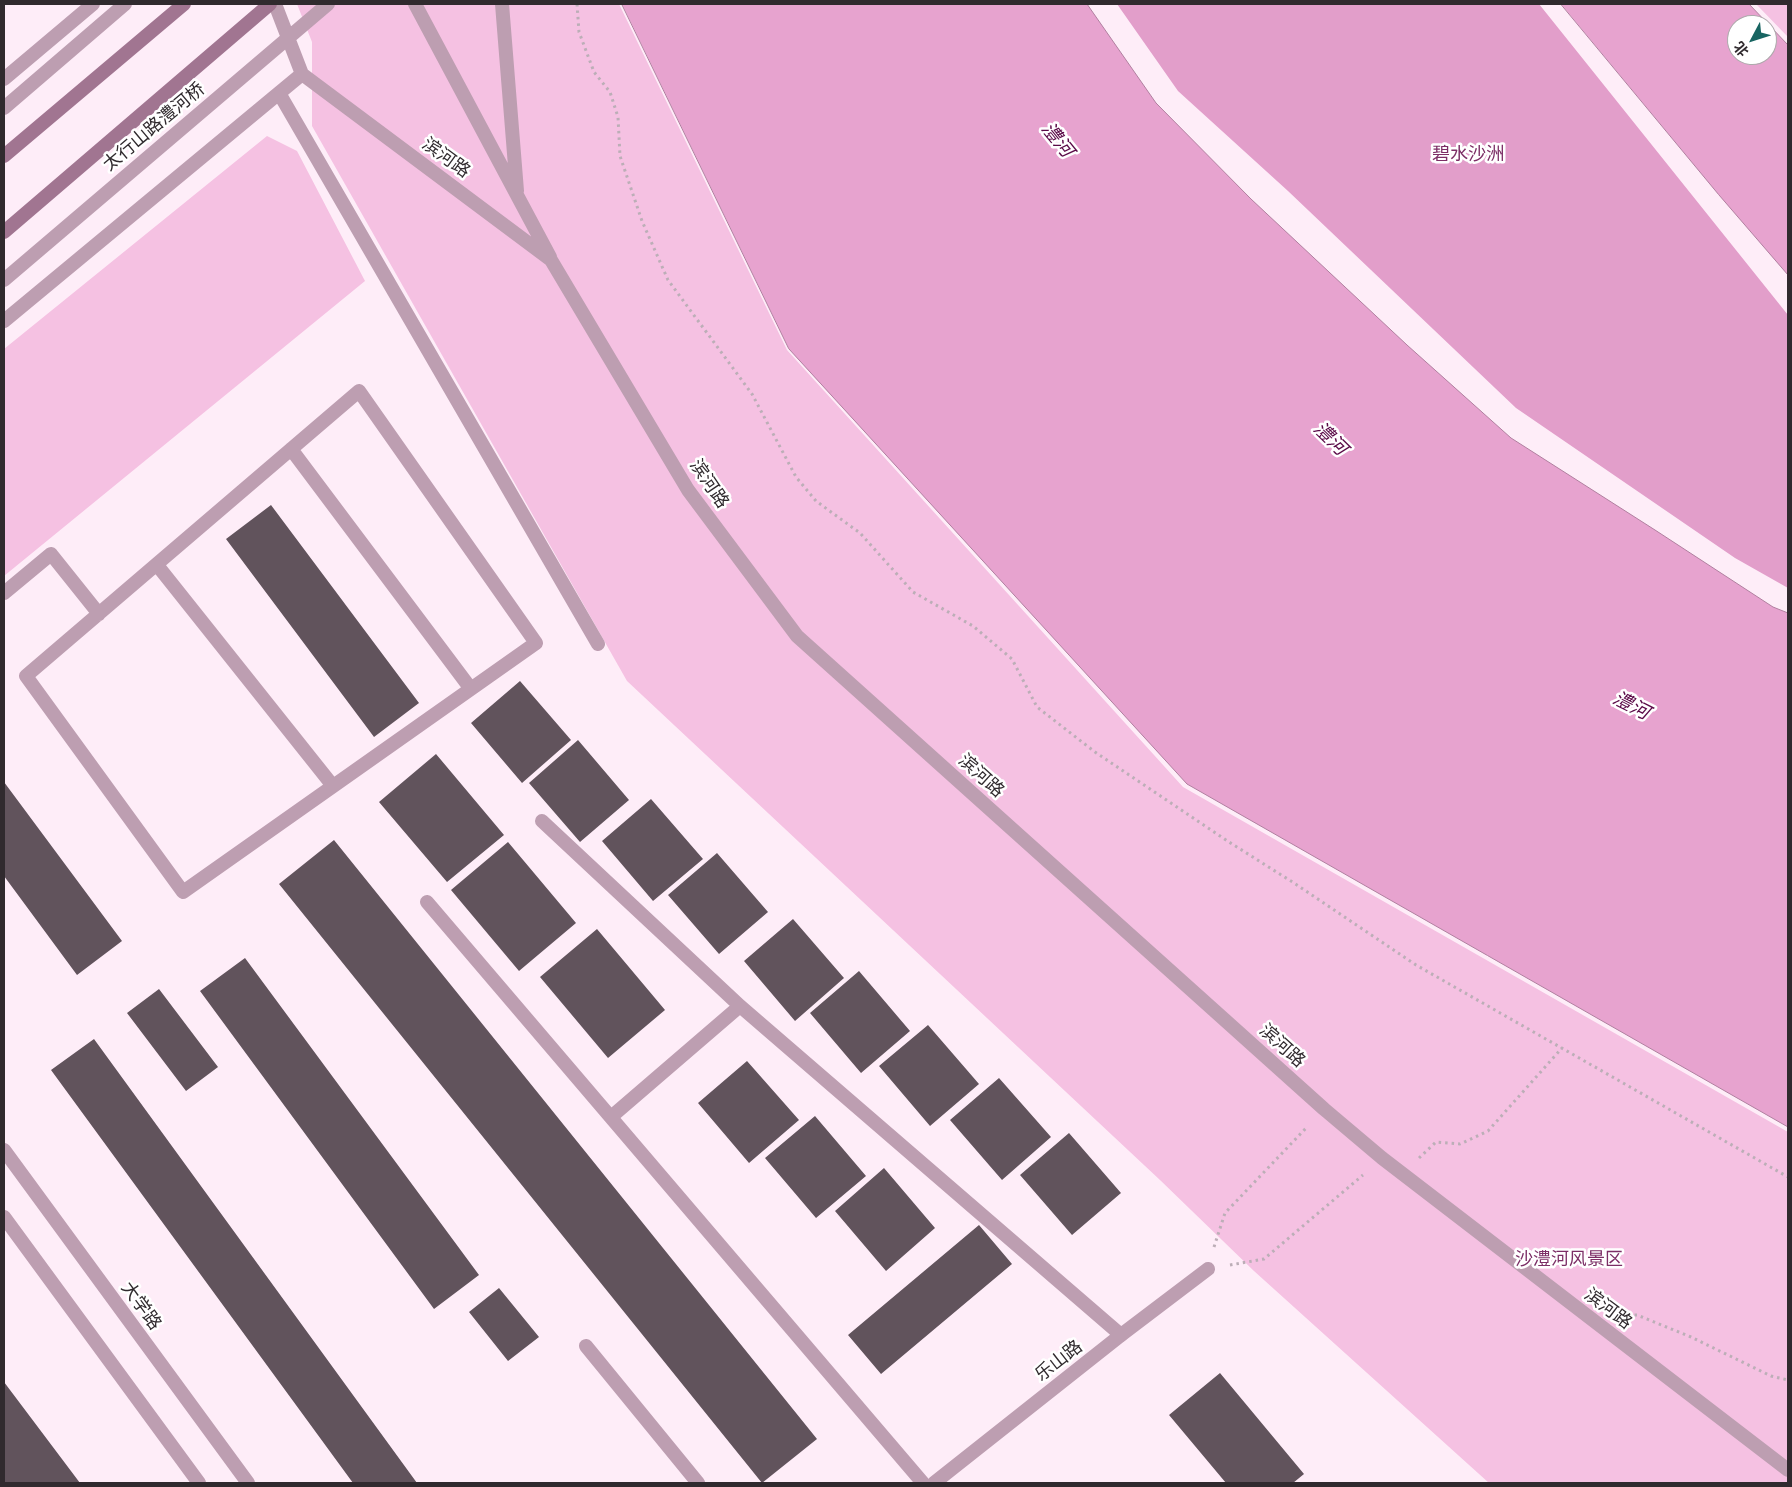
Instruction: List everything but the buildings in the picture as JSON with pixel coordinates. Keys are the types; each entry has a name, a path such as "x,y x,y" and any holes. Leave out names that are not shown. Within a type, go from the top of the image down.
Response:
{"main road":[{"path":"4,156 184,4"},
{"name":"太行山路澧河桥","path":"4,232 270,4"}],"street":[{"path":"4,79 93,4"},
{"path":"4,108 125,4"},
{"path":"4,321 302,74 276,4"},
{"name":"太行山路澧河桥","path":"4,280 328,4"},
{"path":"415,4 551,260"},
{"path":"502,4 518,197"},
{"name":"滨河路","path":"302,74 551,260 688,490 797,636 1324,1109 1382,1158 1788,1470"},
{"path":"279,93 598,644"},
{"path":"359,391 536,643 183,892 26,676 292,449 359,391"},
{"path":"292,449 471,689"},
{"path":"4,594 51,554 99,614"},
{"path":"157,565 333,786"},
{"path":"542,821 740,1006 1121,1335"},
{"path":"427,902 923,1483"},
{"path":"611,1117 740,1006"},
{"name":"大学路","path":"4,1150 248,1483"},
{"path":"4,1217 199,1483"},
{"name":"乐山路","path":"934,1483 1121,1335 1208,1270"},
{"path":"586,1346 698,1483"}],"path":[{"path":"577,4 579,32 594,72 610,92 618,117 620,156 642,221 668,280 752,394 796,477 816,501 860,533 913,592 973,626 1012,658 1037,707 1095,752 1416,965 1788,1177"},
{"path":"1403,1174 1436,1142 1460,1144 1488,1131 1562,1048"},
{"path":"1324,1109 1225,1213 1208,1270 1264,1259 1382,1158"},
{"path":"1590,1319 1602,1314 1637,1314 1691,1337 1771,1376 1788,1380"}],"green space":[{"name":"沙澧河风景区","path":"297,4 619,4 787,350 1183,787 1788,1132 1788,1483 1489,1483 1254,1271 1160,1180 627,681 312,126 312,42"},
{"name":"碧水沙洲","path":"1117,4 1539,4 1788,315 1788,588 1735,558 1516,408 1288,191 1178,91"},
{"path":"1756,4 1788,4 1788,37 1777,26 1777,15 1767,15"},
{"path":"267,136 297,151 365,281 4,576 4,349"}],"water":[{"name":"澧河","path":"622,4 1087,4 1156,103 1251,199 1407,345 1511,438 1773,607 1788,613 1788,1127 1187,784 789,349"},
{"path":"1561,4 1749,4 1759,15 1727,15 1727,65 1777,65 1777,33 1788,45 1788,275 1719,195"}]}
